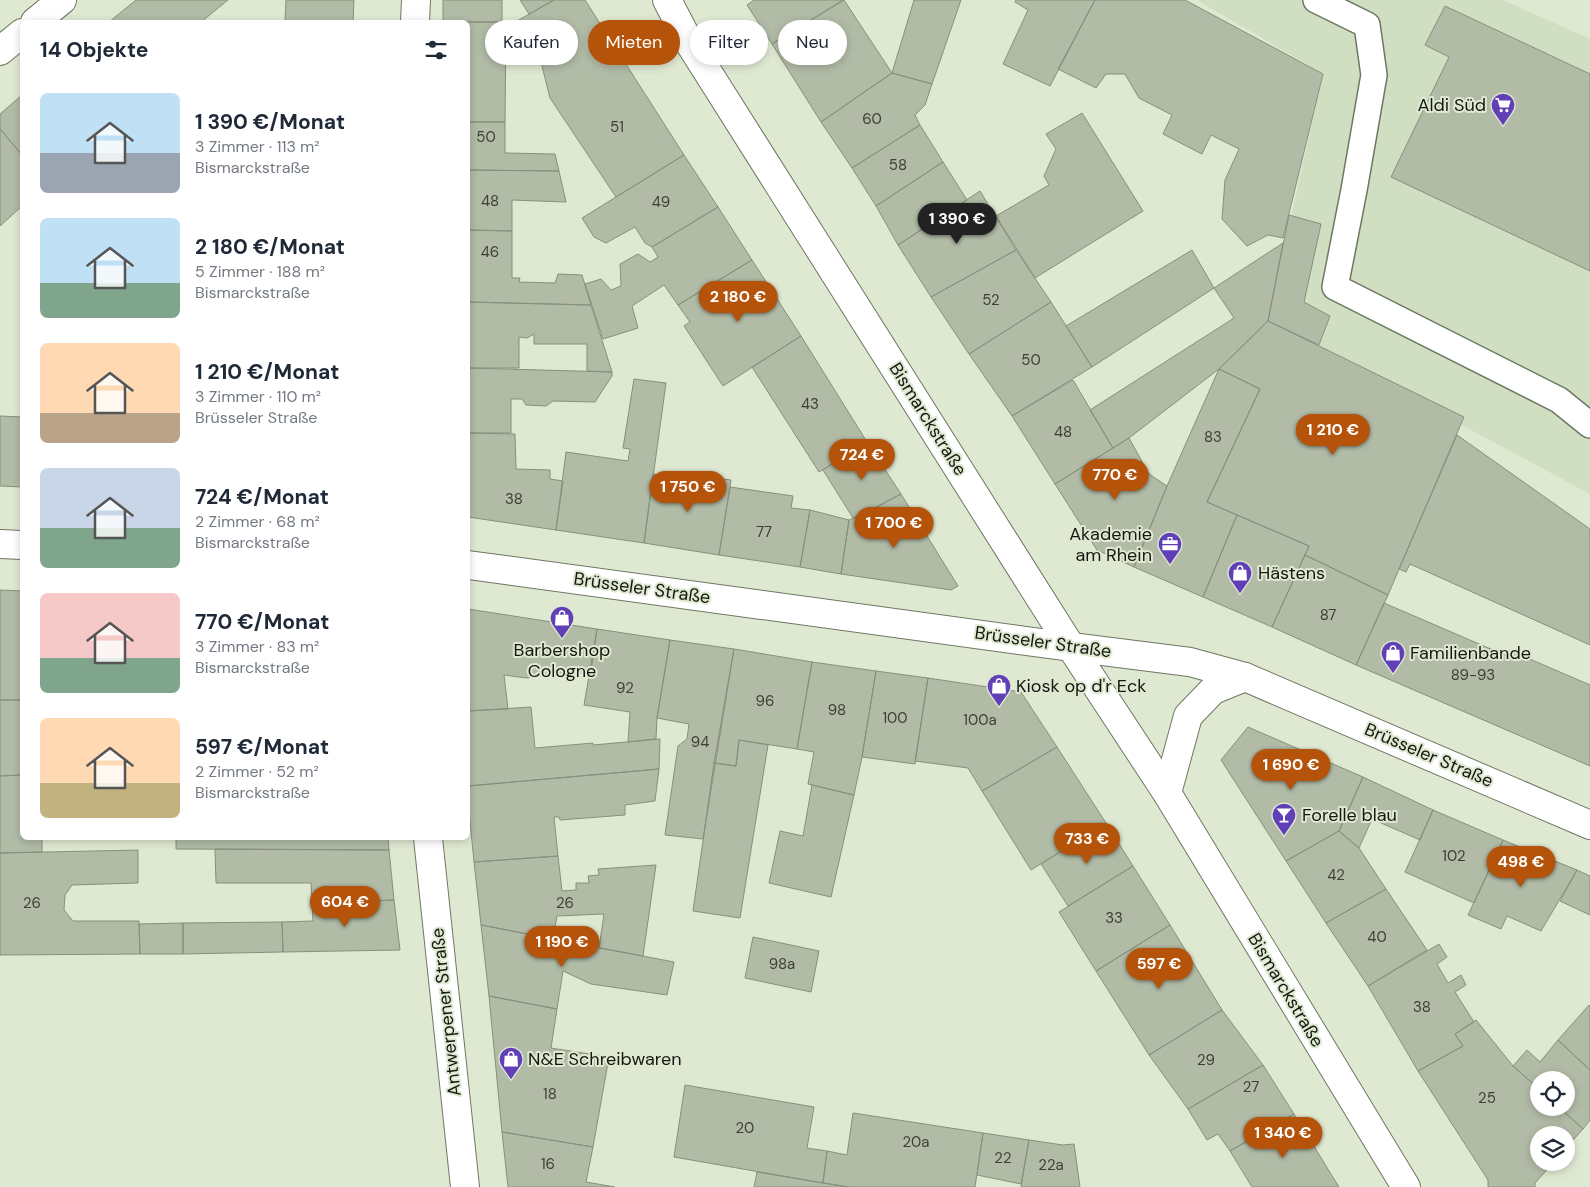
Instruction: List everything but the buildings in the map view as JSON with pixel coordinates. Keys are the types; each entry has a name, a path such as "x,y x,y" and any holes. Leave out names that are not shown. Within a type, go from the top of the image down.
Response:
{"street":[{"path":"37,20 62,0"},
{"path":"415,20 416,0"},
{"name":"Bismarckstraße","path":"656,0 690,44"},
{"name":"Bismarckstraße","path":"667,0 690,44"},
{"path":"0,51 20,35"},
{"name":"Bismarckstraße","path":"703,65 1071,647 1167,793 1406,1187"},
{"path":"0,544 20,545"},
{"name":"Brüsseler Straße","path":"470,565 1190,662 1245,677 1590,825"},
{"path":"1167,793 1188,716 1213,690 1245,677"},
{"name":"Antwerpener Straße","path":"428,840 465,1187"}],"lane":[{"path":"1316,0 1367,25 1374,75 1335,288 1559,400 1590,425"}],"shaded area":[{"path":"1197,0 1503,0 1590,39 1590,494 1268,321 1323,74"}],"place":[{"name":"Aldi Süd","path":"1503,126"},
{"name":"Akademie am Rhein","path":"1170,565"},
{"name":"Hästens","path":"1240,594"},
{"name":"Barbershop Cologne","path":"562,639"},
{"name":"Familienbande","path":"1393,674"},
{"name":"Kiosk op d'r Eck","path":"999,707"},
{"name":"Forelle blau","path":"1284,836"},
{"name":"N&E Schreibwaren","path":"511,1080"}]}
